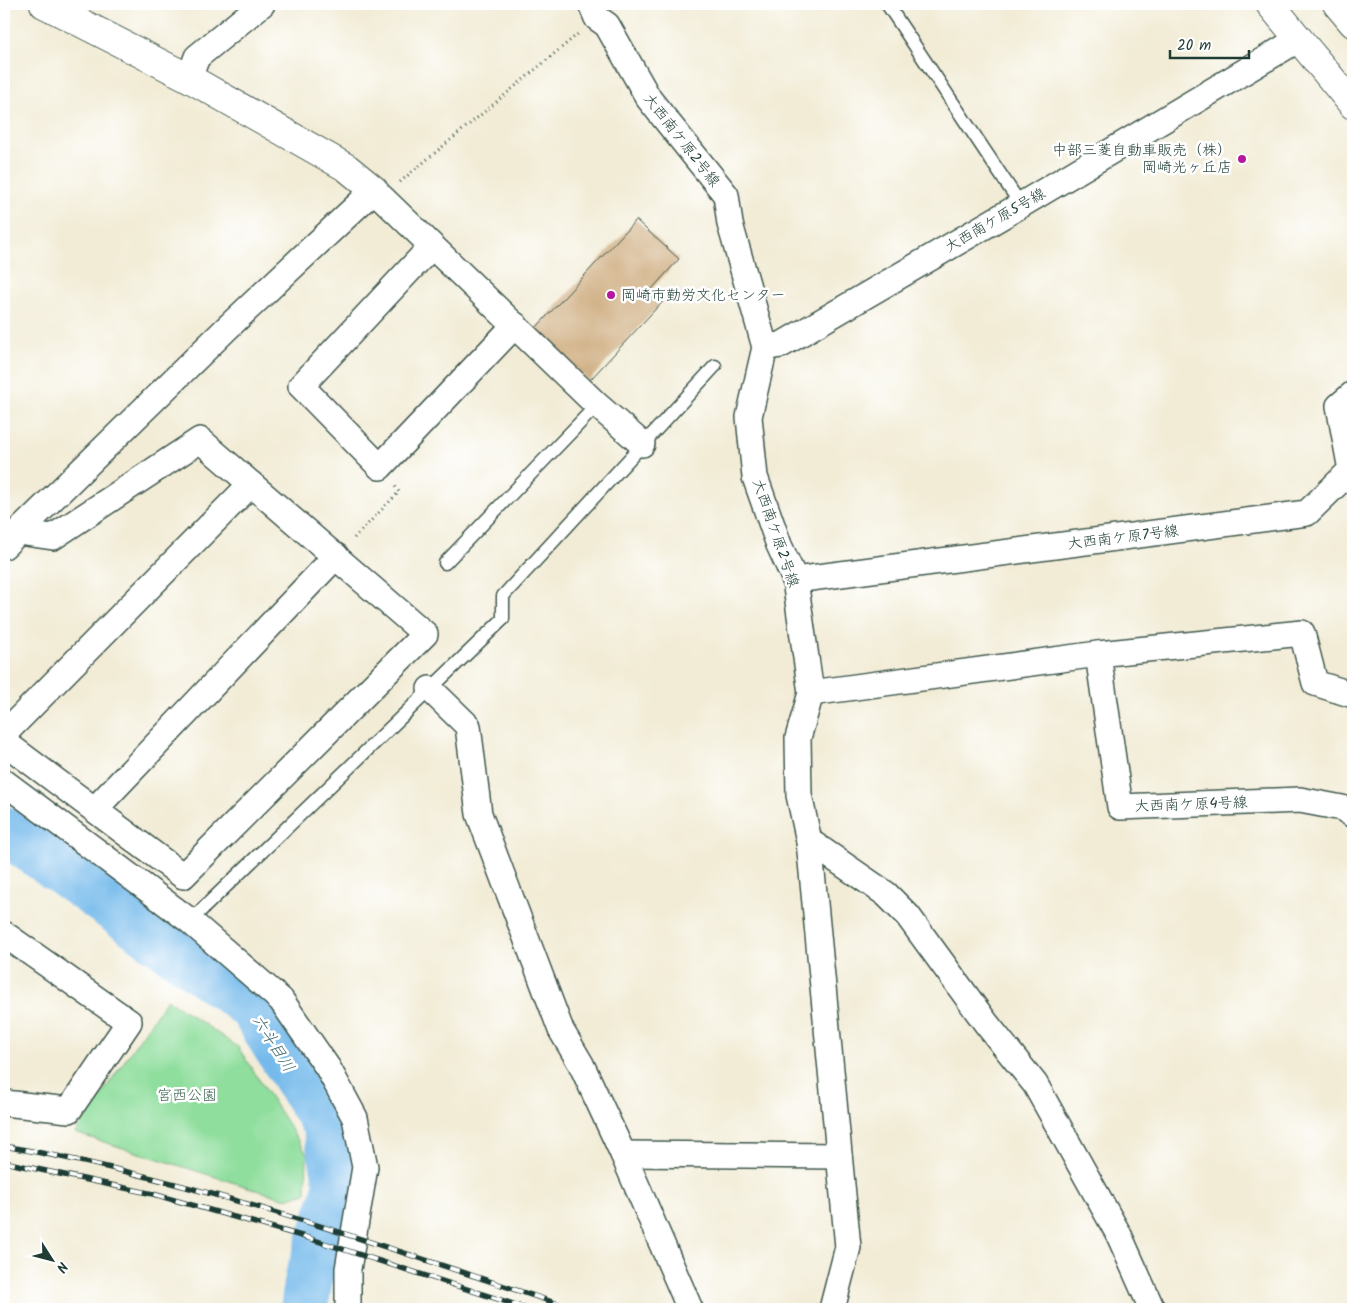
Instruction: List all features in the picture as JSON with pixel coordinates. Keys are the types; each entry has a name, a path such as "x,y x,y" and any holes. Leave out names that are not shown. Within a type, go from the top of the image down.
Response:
{"street":[{"path":"44,4 189,78 347,168 374,190 597,405 642,444"},
{"path":"189,78 197,57 262,4"},
{"path":"1270,4 1353,105"},
{"path":"1337,4 1353,23"},
{"name":"大西南ケ原2号線","path":"594,11 607,25 649,100 726,195 730,224 765,347 749,418 755,477 779,545 795,580 812,693 798,738 799,795 809,840 836,1106 848,1247 832,1309"},
{"name":"大西南ケ原5号線","path":"765,347 780,344 1021,206 1299,39"},
{"path":"11,539 226,329 374,190"},
{"path":"431,247 300,386 380,467 516,325"},
{"name":"大西南ケ原7号線","path":"795,580 1306,513 1351,470 1339,406 1353,394"},
{"path":"4,742 183,876 425,634 200,440 53,538 11,539"},
{"path":"4,734 251,484"},
{"path":"95,809 336,556"},
{"path":"812,693 1098,654 1302,633 1314,683 1353,695"},
{"name":"大西南ケ原4号線","path":"1098,654 1120,806 1300,800 1342,808 1353,815"},
{"path":"430,689 468,726 479,814 561,1030 581,1064 623,1154 690,1309"},
{"path":"4,782 190,921 282,1000 328,1068 355,1118 365,1167 348,1269 348,1309"},
{"path":"809,840 886,894 908,916 986,1023 1035,1084 1119,1235 1152,1309"},
{"path":"4,1103 69,1110 129,1022 5,937"},
{"path":"623,1154 839,1156"}],"lane":[{"path":"887,4 1021,206"},
{"path":"190,921 503,619 503,596 715,366"},
{"path":"445,562 597,405"}],"path":[{"path":"374,190 399,183 594,11"},
{"path":"336,556 399,492"}],"green space":[{"name":"宮西公園","path":"167,999 238,1047 307,1154 306,1193 286,1199 75,1133"}],"building":[{"name":"岡崎市勤労文化センター","path":"636,220 679,259 651,290 663,301 589,381 534,330"}],"waterway":[{"name":"六斗目川","path":"4,830 251,1006 326,1125 338,1185 309,1277 304,1309"}],"railway":[{"path":"4,1146 77,1160 221,1196 292,1217 574,1309"},
{"path":"4,1162 153,1194 305,1237 529,1309"}],"place":[{"name":"中部三菱自動車販売（株） 岡崎光ヶ丘店","path":"1242,159"},
{"name":"岡崎市勤労文化センター","path":"611,295"}]}
